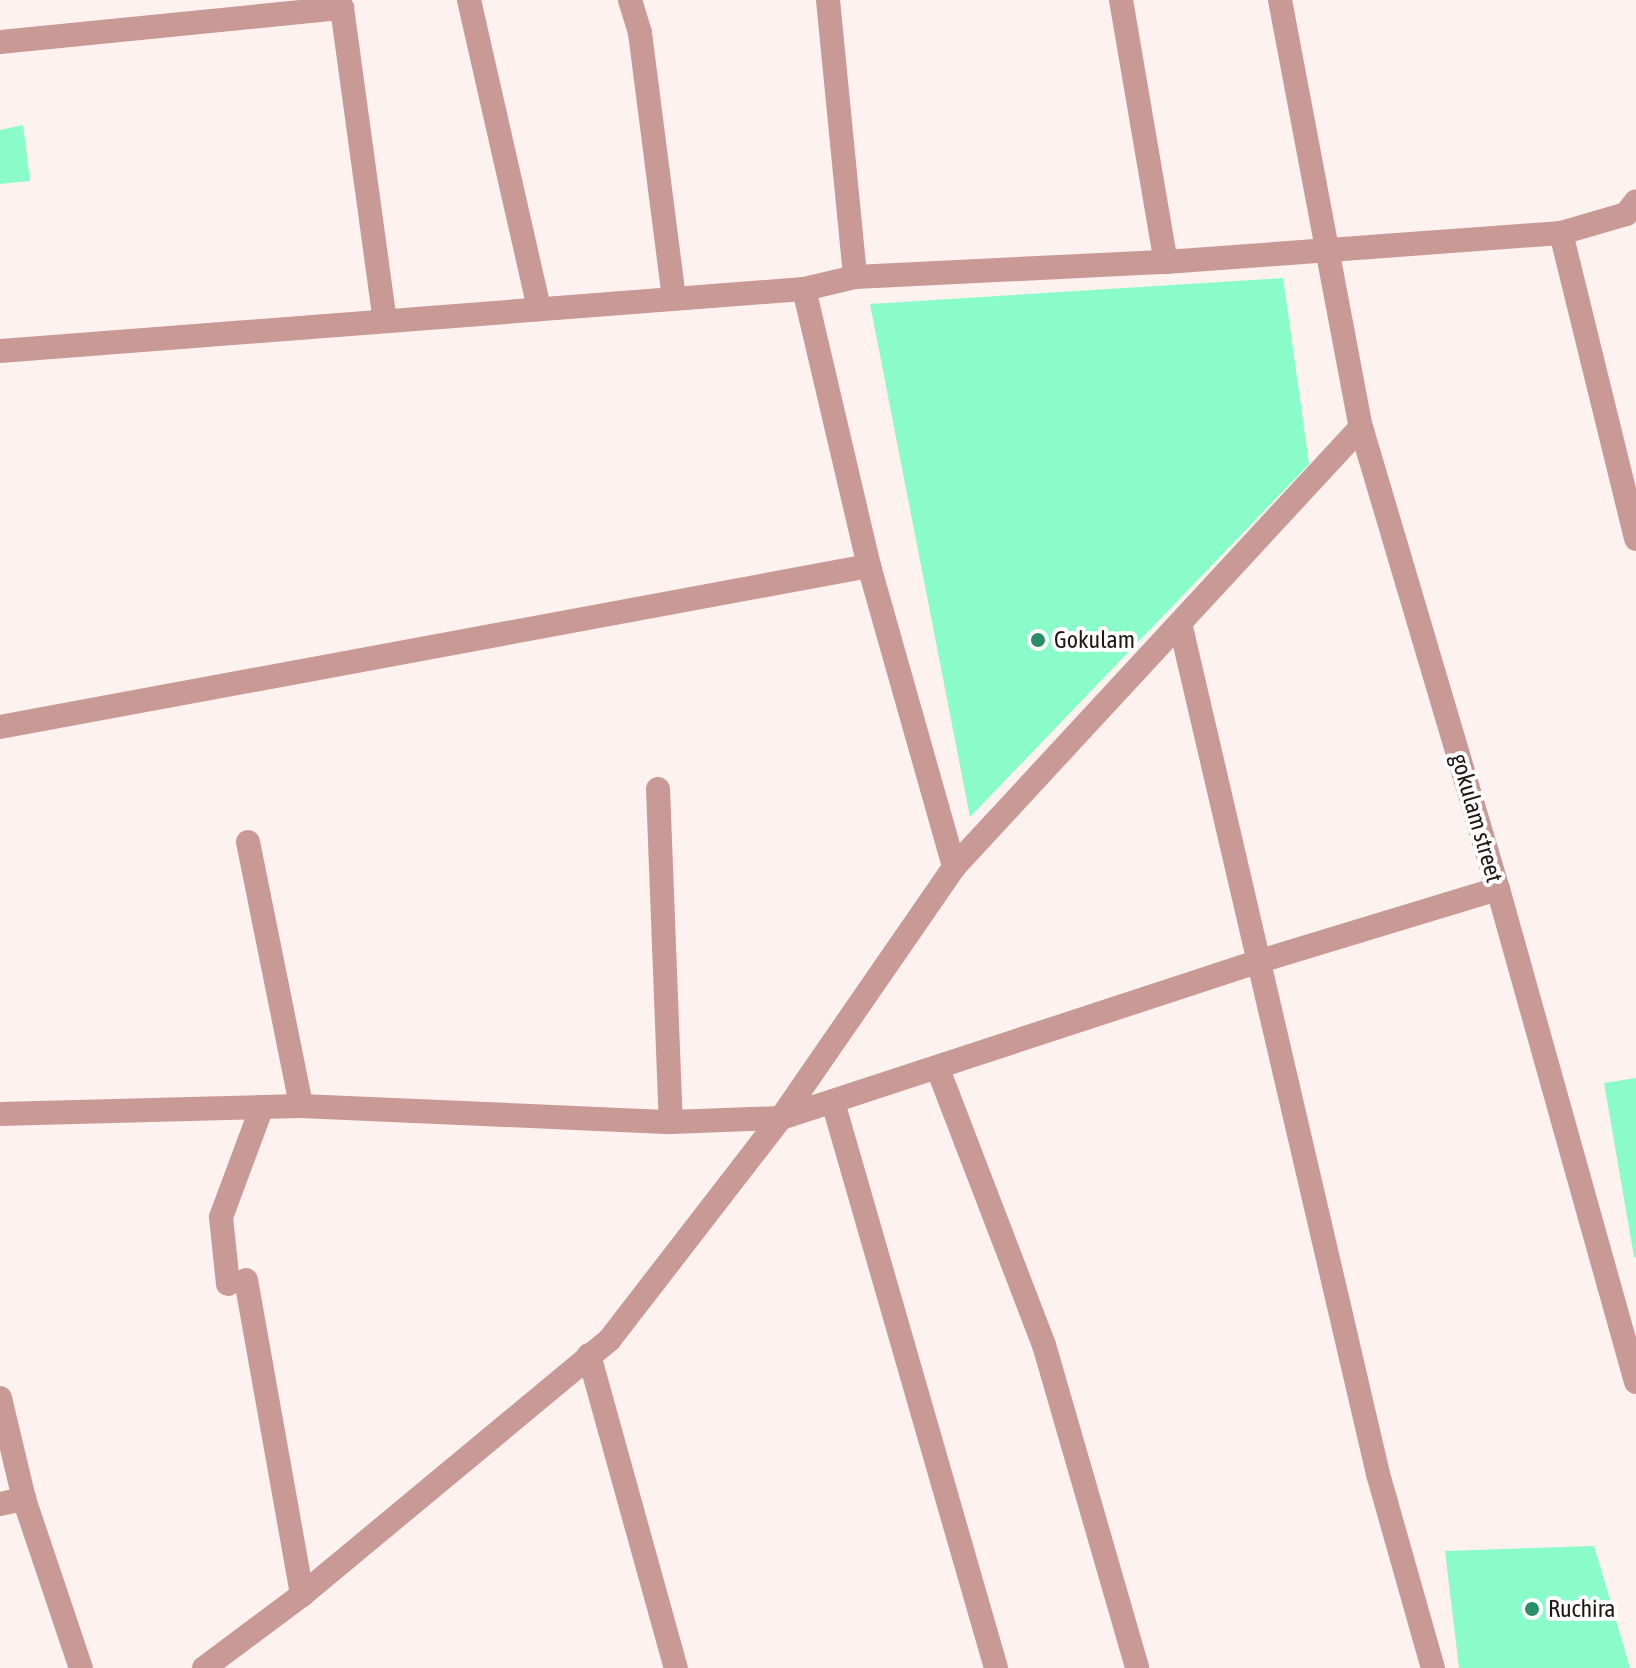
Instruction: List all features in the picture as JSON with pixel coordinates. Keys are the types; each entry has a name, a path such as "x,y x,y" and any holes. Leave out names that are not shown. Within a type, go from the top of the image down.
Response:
{"street":[{"path":"469,0 539,309"},
{"path":"630,0 640,33 674,299"},
{"path":"828,0 855,277"},
{"path":"1121,0 1166,262"},
{"name":"gokulam street","path":"1280,0 1325,251 1361,427 1498,889 1636,1382"},
{"path":"0,42 342,8 385,321"},
{"path":"0,351 804,289 855,277 1166,262 1561,233 1633,209"},
{"path":"1561,233 1634,526"},
{"path":"804,289 869,566 954,867"},
{"path":"204,1668 302,1595 610,1339 781,1118 954,867 1361,427"},
{"path":"0,727 869,566"},
{"path":"1180,623 1378,1474 1433,1668"},
{"path":"658,789 671,1122"},
{"path":"248,842 301,1106"},
{"path":"0,1114 301,1106 671,1122 781,1118 1257,962 1498,889"},
{"path":"938,1069 1044,1345 1137,1668"},
{"path":"833,1102 996,1668"},
{"path":"262,1107 221,1217 302,1595"},
{"path":"589,1355 676,1668"},
{"path":"0,1398 12,1501 81,1668"}],"building":[{"path":"23,125 30,181 0,184 0,130"},
{"name":"Gokulam","path":"1283,278 1309,464 970,817 870,304"},
{"path":"1636,1078 1636,1257 1634,1257 1604,1083"},
{"name":"Ruchira","path":"1594,1546 1630,1668 1459,1668 1445,1551"}],"place":[{"name":"Gokulam","path":"1038,640"},
{"name":"Ruchira","path":"1532,1609"}]}
